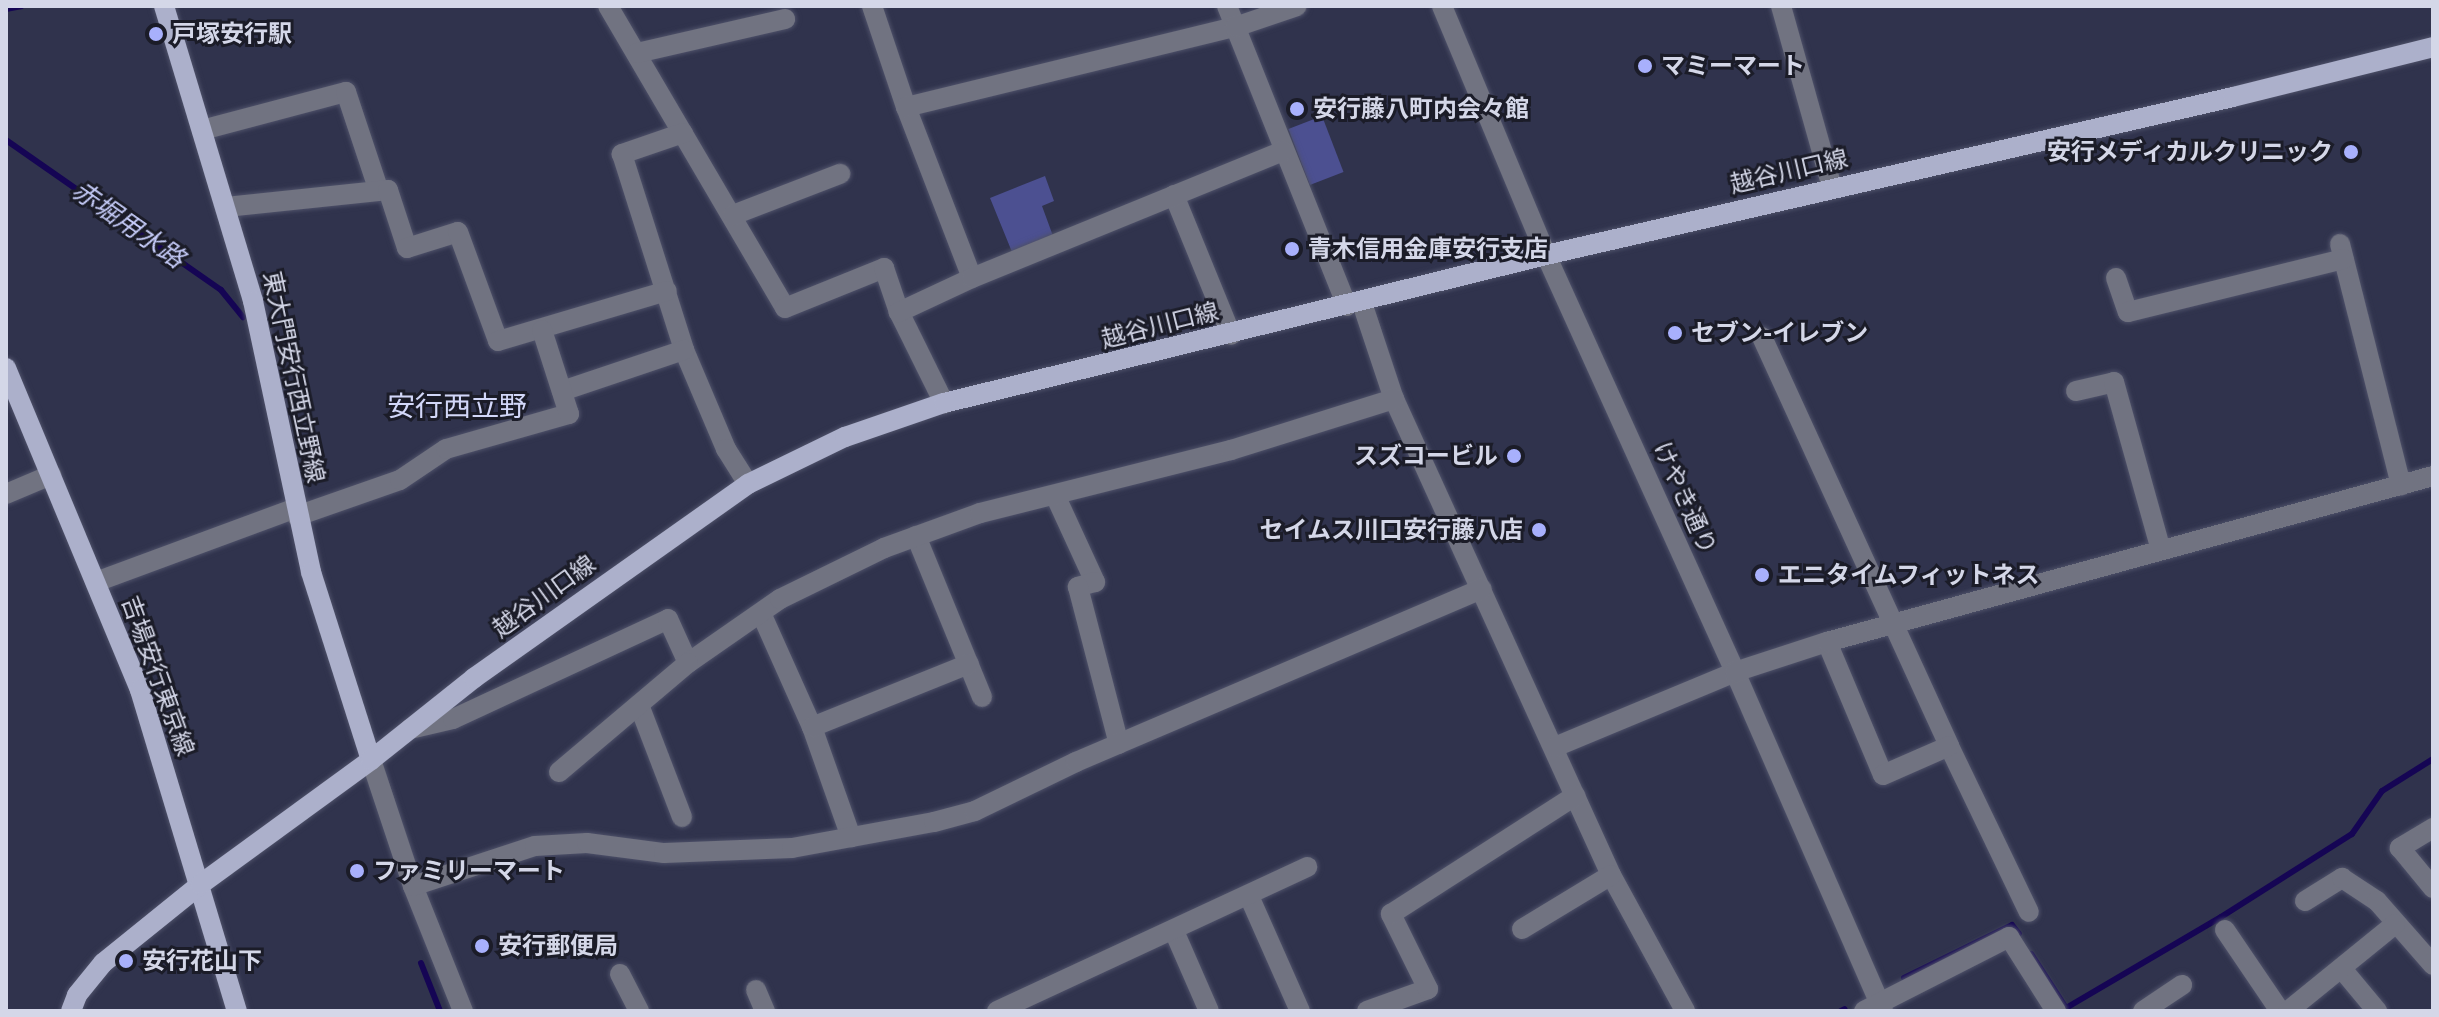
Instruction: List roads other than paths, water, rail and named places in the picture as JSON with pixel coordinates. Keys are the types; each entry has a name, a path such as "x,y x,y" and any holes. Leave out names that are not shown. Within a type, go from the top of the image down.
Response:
{"main road":[{"name":"東大門安行西立野線","path":"164,6 253,301 296,512 327,627 371,760"},
{"name":"越谷川口線","path":"71,1011 77,995 103,963 201,884 371,760 406,729 748,484 845,437 944,403 1354,305 1546,255 2218,101 2433,47"},
{"name":"吉場安行東京線","path":"6,368 140,690 237,1011"}],"street":[{"path":"608,6 785,308 884,268 899,312 944,403"},
{"path":"872,6 906,107 972,278"},
{"path":"1227,6 1283,151 1394,399 1611,875 1685,1011"},
{"path":"906,107 1235,27 1297,6"},
{"name":"けやき通り","path":"1442,6 1546,255 1735,672 1876,1008"},
{"path":"1781,6 1832,187"},
{"path":"637,53 785,19"},
{"path":"202,130 346,92 378,188"},
{"path":"683,133 622,154 684,350 726,449 748,484"},
{"path":"899,312 972,278 1283,151"},
{"path":"733,215 840,174"},
{"path":"226,207 378,188 388,190 407,248 458,232 498,341 667,291"},
{"path":"1174,195 1231,335"},
{"path":"2116,278 2128,312 2342,252 2401,485"},
{"path":"96,582 296,512 400,480 446,449 569,414 542,330"},
{"path":"1762,337 1949,746 2029,912"},
{"path":"562,391 684,350"},
{"path":"2076,391 2114,382 2161,550"},
{"path":"559,772 688,663 780,599 884,548 980,513 1231,450 1394,399"},
{"path":"6,494 51,475"},
{"path":"1555,747 1735,672 1827,642 2433,476"},
{"path":"1055,495 1095,582 1078,587 1119,744"},
{"path":"916,536 982,697"},
{"path":"413,886 535,846 587,843 664,853 792,848 975,811 1119,744 1482,589"},
{"path":"761,613 812,727 851,837"},
{"path":"406,729 453,719 668,619 688,663"},
{"path":"1827,642 1883,775 1949,746"},
{"path":"812,727 969,664"},
{"path":"639,705 682,817"},
{"path":"371,760 413,886 463,1011"},
{"path":"1367,1011 1428,989 1391,914 1575,796"},
{"path":"2433,828 2400,848 2433,888"},
{"path":"997,1011 1307,867"},
{"path":"1522,929 1611,875"},
{"path":"2305,901 2342,878 2377,901 2433,965"},
{"path":"1249,896 1300,1011"},
{"path":"2288,1011 2395,924"},
{"path":"2225,930 2280,1011"},
{"path":"1174,931 1209,1011"},
{"path":"1876,1008 2009,937 2056,1011"},
{"path":"2342,969 2377,1011"},
{"path":"620,974 639,1011"},
{"path":"2143,1011 2182,985"},
{"path":"756,990 765,1011"}],"waterway":[{"path":"6,9 22,6"},
{"name":"赤堀用水路","path":"6,140 221,290 243,317"},
{"path":"2031,954 2066,1008 2221,917 2352,834 2382,791 2433,759"},
{"path":"1904,978 2012,925 2019,934"},
{"name":"赤堀用水路","path":"421,963 440,1011"},
{"path":"1841,1011 1845,1009"}],"place":[{"name":"戸塚安行駅","path":"156,34"},
{"name":"マミーマート","path":"1645,66"},
{"name":"安行藤八町内会々館","path":"1297,109"},
{"name":"安行メディカルクリニック","path":"2351,152"},
{"name":"青木信用金庫安行支店","path":"1292,249"},
{"name":"セブン-イレブン","path":"1675,333"},
{"name":"スズコービル","path":"1514,456"},
{"name":"セイムス川口安行藤八店","path":"1539,530"},
{"name":"エニタイムフィットネス","path":"1762,575"},
{"name":"ファミリーマート","path":"357,871"},
{"name":"安行郵便局","path":"482,946"},
{"name":"安行花山下","path":"126,961"}],"district":[{"name":"安行西立野","path":"457,406"}]}
